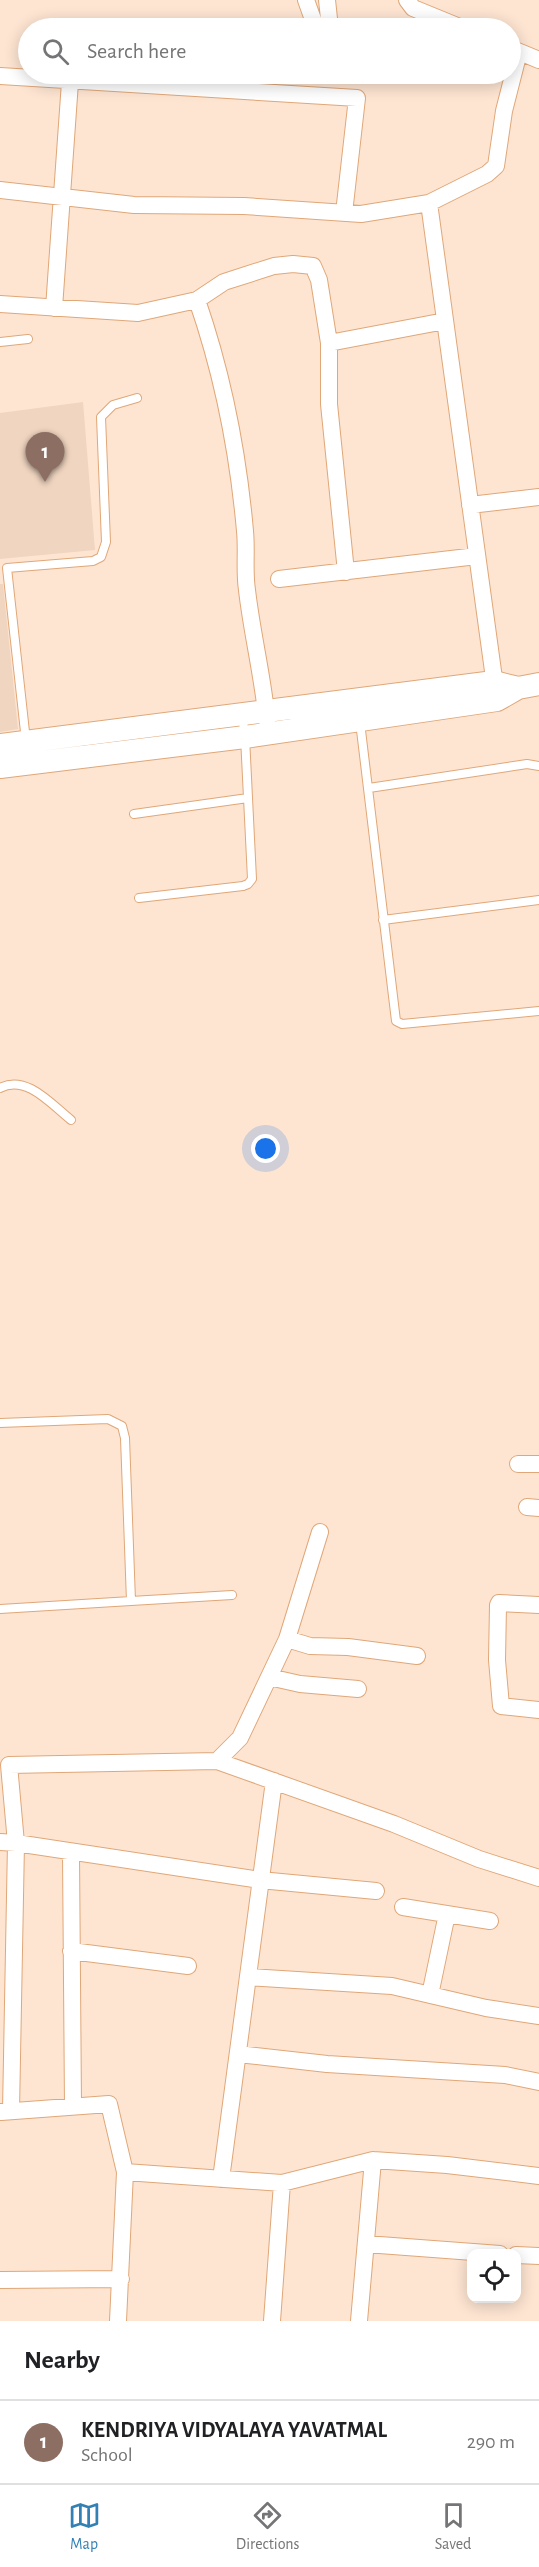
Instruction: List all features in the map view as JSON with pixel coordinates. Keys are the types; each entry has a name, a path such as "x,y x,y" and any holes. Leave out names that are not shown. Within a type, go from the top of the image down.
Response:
{"street":[{"path":"306,0 312,18"},
{"path":"327,0 329,18"},
{"path":"407,0 413,8 438,18"},
{"path":"521,52 539,60"},
{"path":"0,76 18,78"},
{"path":"54,308 70,84"},
{"path":"106,84 357,98 344,213"},
{"path":"0,190 134,205 244,206 361,214 429,203 488,174 496,166 509,84"},
{"path":"429,203 496,691"},
{"path":"0,304 138,313 197,300 224,282 258,271 284,265 308,264 313,266 318,274 329,343 329,404 346,572"},
{"path":"197,300 213,347 240,480 246,534 246,588 267,722"},
{"path":"329,343 446,321"},
{"path":"470,505 539,497"},
{"path":"279,579 477,556"},
{"path":"0,767 28,752 242,714 267,722 529,686"},
{"path":"0,745 28,752 245,737 267,722"},
{"path":"518,1464 539,1464"},
{"path":"218,1761 240,1738 287,1639 320,1532"},
{"path":"539,1605 499,1603 497,1649 501,1706 539,1710"},
{"path":"287,1639 310,1646 348,1647 417,1656"},
{"path":"269,1677 300,1684 358,1689"},
{"path":"118,2321 124,2172 109,2104 5,2112 9,1765 218,1761 394,1824 479,1859 539,1878"},
{"path":"221,2179 274,1781"},
{"path":"8,1843 260,1880 376,1892"},
{"path":"71,1853 73,2106"},
{"path":"403,1907 489,1921"},
{"path":"430,1995 447,1914"},
{"path":"71,1951 188,1966"},
{"path":"248,1977 392,1986 486,2008 539,2016"},
{"path":"238,2054 327,2064 505,2075 539,2082"},
{"path":"124,2172 282,2183 373,2160 447,2165 539,2176"},
{"path":"359,2321 373,2160"},
{"path":"272,2321 282,2183"},
{"path":"366,2244 467,2251"},
{"path":"521,2255 539,2256"},
{"path":"0,2280 121,2279"}],"lane":[{"path":"0,342 28,339"},
{"path":"28,752 3,568 93,561 101,557 106,542 101,417 113,405 137,398"},
{"path":"359,710 394,1018 398,1024 539,1011"},
{"path":"139,898 248,884 252,879 242,714"},
{"path":"369,788 527,764 539,766"},
{"path":"134,814 248,798"},
{"path":"383,921 539,900"},
{"path":"0,1088 15,1083 26,1085 71,1119"},
{"path":"0,1423 108,1419 122,1426 125,1438 130,1601"},
{"path":"0,1609 232,1595"}],"shaded area":[{"path":"83,402 95,550 0,559 0,413"},
{"path":"0,584 3,584 18,729 0,732"}],"place":[{"name":"KENDRIYA VIDYALAYA YAVATMAL","path":"45,482"}]}
